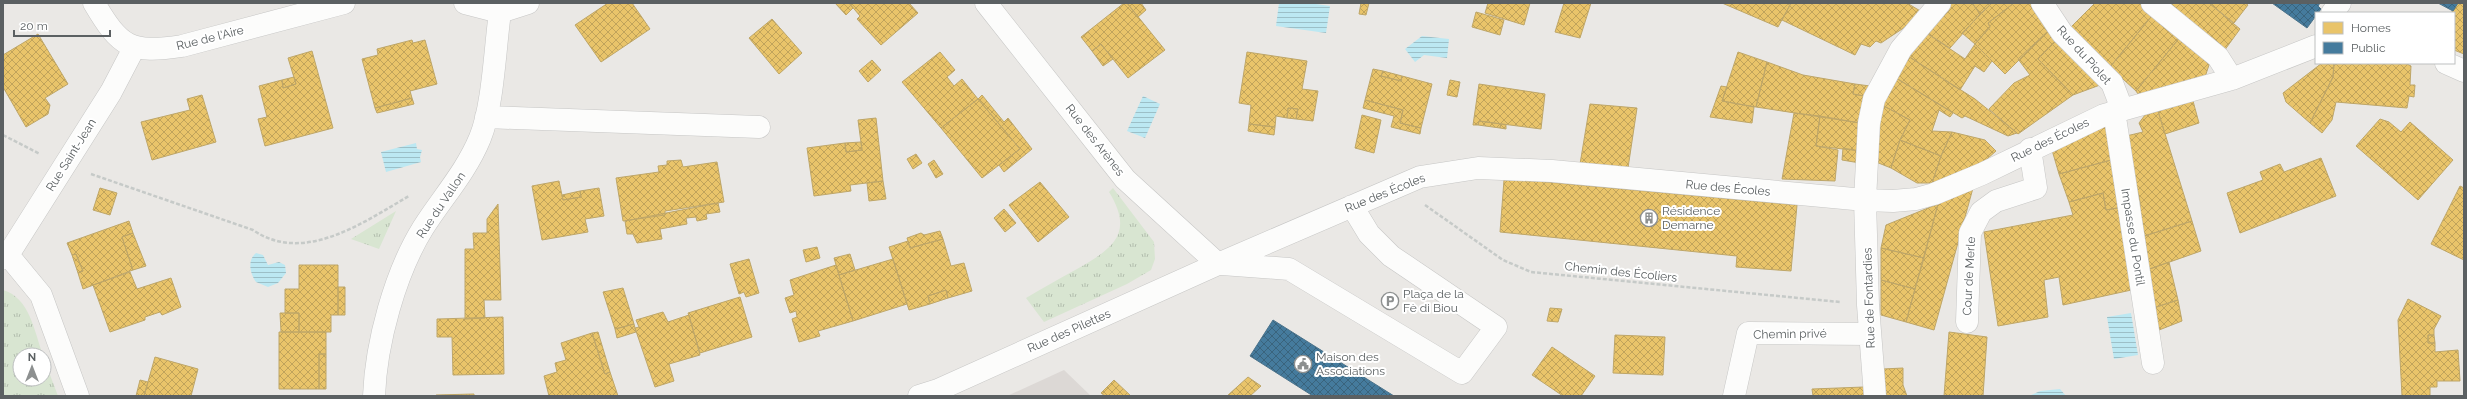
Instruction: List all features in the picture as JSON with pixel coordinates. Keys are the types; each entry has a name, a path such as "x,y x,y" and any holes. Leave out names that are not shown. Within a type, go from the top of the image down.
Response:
{"street":[{"path":"94,3 112,32 134,48"},
{"name":"Rue de l'Aire","path":"134,48 157,50 182,46 344,3"},
{"path":"465,3 500,12 528,3"},
{"name":"Rue des Arènes","path":"986,3 1125,179 1218,264"},
{"name":"Rue de Fontardies","path":"1875,396 1868,305 1865,200 1866,159 1874,99 1902,49 1940,3"},
{"name":"Rue du Piolet","path":"2042,3 2062,32 2112,83 2118,110"},
{"path":"2152,3 2218,57 2232,79"},
{"path":"2333,12 2340,3"},
{"name":"Rue du Vallon","path":"374,396 384,330 406,261 422,229 468,164 481,137 486,117 500,12"},
{"name":"Rue des Écoles","path":"1218,264 1420,177 1478,168 1552,171 1865,200 1893,201 1916,199 1934,194 1982,174 2030,149 2118,110 2232,79 2315,46"},
{"name":"Rue Saint-Jean","path":"5,257 111,92 134,48"},
{"path":"2448,64 2464,71"},
{"name":"Impasse du Pontil","path":"2118,110 2153,363"},
{"path":"486,117 759,127"},
{"name":"Cour de Merle","path":"1967,322 1970,233 1981,212 1996,201 2036,188 2030,149"},
{"path":"1218,264 1289,269 1462,373 1496,326 1391,256 1369,234 1352,206"},
{"path":"5,257 41,295 78,396"},
{"name":"Rue des Pilettes","path":"919,396 938,390 1218,264"},
{"name":"Chemin privé","path":"1734,396 1748,334 1870,334"}],"path":[{"path":"3,135 64,165 253,230 267,240 291,242 312,241 337,236 412,194"},
{"name":"Chemin des Écoliers","path":"1398,186 1503,260 1531,272 1868,305"}],"shaded area":[{"path":"1064,370 1091,396 1007,396"}],"green space":[{"path":"1113,188 1154,242 1155,259 1151,270 1127,284 1044,322 1026,298 1089,262 1109,247 1116,239 1120,230 1120,219 1117,207 1109,192"},
{"path":"396,211 379,249 351,239"},
{"path":"3,290 12,294 25,308 34,326 41,347 12,347 12,387 52,387 52,380 58,396 3,395"}],"water":[{"path":"1279,3 1309,3 1330,6 1326,33 1276,26"},
{"path":"1422,36 1449,39 1447,58 1424,55 1415,62 1405,49"},
{"path":"1143,96 1160,104 1145,138 1127,131"},
{"path":"416,143 417,149 422,150 420,157 421,162 386,172 381,152"},
{"path":"256,253 263,255 268,265 279,262 285,265 286,273 278,283 268,287 256,282 252,275 250,263 251,259"},
{"path":"2131,313 2138,355 2114,359 2107,317"},
{"path":"2060,389 2066,396 2029,396 2040,391"}],"building: Homes":[{"path":"608,3 632,3 650,29 601,62 575,25"},
{"path":"835,3 849,3 853,8 846,15"},
{"path":"849,3 909,3 918,13 881,45 857,19 860,16"},
{"path":"1124,3 1127,3 1165,50 1128,78 1101,44 1092,51 1081,37"},
{"path":"1127,3 1141,3 1146,10 1138,17"},
{"path":"1361,3 1369,3 1366,15 1359,14"},
{"path":"1488,3 1530,3 1524,25 1485,13"},
{"path":"1564,3 1591,3 1580,38 1555,32"},
{"path":"1722,3 1791,3 1778,27"},
{"path":"1791,3 1907,3 1922,12 1914,21 1881,43 1876,41 1870,47 1861,44 1855,55 1782,20"},
{"path":"1949,3 1972,3 1980,14 1950,48 1925,32"},
{"path":"1972,3 1992,3 1980,14"},
{"path":"1992,3 2014,3 1988,23 1990,27 1975,44 1962,33"},
{"path":"2014,3 2032,3 2049,30 2005,74 1975,44 1990,27 1988,23"},
{"path":"2095,3 2145,3 2155,12 2110,67 2069,29"},
{"path":"2168,3 2209,3 2240,29 2224,51"},
{"path":"2209,3 2245,3 2248,5 2234,23"},
{"path":"2458,3 2464,3 2464,54 2455,50 2455,12 2452,12"},
{"path":"1476,12 1504,20 1500,35 1472,27"},
{"path":"2155,12 2181,36 2136,91 2110,67"},
{"path":"772,19 802,53 779,74 749,38"},
{"path":"2049,30 2058,39 2038,59 2073,95 2018,134 1989,109 2014,83 2030,75 2018,59"},
{"path":"1925,32 1965,59 1975,44 1992,61 1984,72 1975,66 1960,90 1908,56"},
{"path":"38,34 68,84 45,98 50,105 48,114 26,127 3,87 3,55"},
{"path":"2181,36 2210,62 2204,80 2141,95 2138,94 2136,91"},
{"path":"2058,39 2100,85 2073,95 2038,59"},
{"path":"412,40 413,43 425,40 437,84 410,91 412,98 375,108 362,59 378,55 377,49"},
{"path":"1101,44 1113,59 1103,66 1092,51"},
{"path":"312,51 333,128 265,146 258,119 267,117 259,86 282,80 283,88 296,84 288,58"},
{"path":"940,52 955,70 947,77 954,86 962,79 978,99 941,128 902,82"},
{"path":"1247,52 1307,61 1302,89 1318,91 1313,121 1296,119 1298,109 1288,108 1287,118 1276,116 1275,127 1249,124 1251,105 1239,103"},
{"path":"1738,52 1767,62 1756,107 1722,101"},
{"path":"1908,56 1975,99 2017,133 2008,136 1965,116 1962,118 1896,78"},
{"path":"872,60 881,70 868,82 859,71"},
{"path":"1767,62 1803,75 1855,84 1853,94 1864,96 1860,123 1756,107"},
{"path":"2321,64 2334,64 2333,77 2310,123 2286,102 2283,93"},
{"path":"2334,64 2407,64 2411,66 2410,85 2415,85 2414,97 2409,96 2407,108 2336,102 2332,120 2322,133 2310,123 2333,77"},
{"path":"1373,69 1383,71 1381,76 1401,81 1402,76 1432,84 1421,128 1400,123 1403,110 1365,100"},
{"path":"1383,71 1402,76 1401,81 1381,76"},
{"path":"294,77 296,84 283,88 282,80"},
{"path":"1896,78 1953,113 1950,117 1939,110 1932,131 1952,132 1941,156 1900,140 1910,120 1882,105"},
{"path":"1450,80 1460,82 1457,97 1447,95"},
{"path":"1479,84 1545,94 1541,129 1479,121 1478,125 1473,125"},
{"path":"1855,84 1870,86 1864,96 1853,94"},
{"path":"1721,86 1727,87 1722,101 1754,107 1752,123 1710,117"},
{"path":"202,95 216,142 152,160 141,122 190,110 187,99"},
{"path":"982,95 1004,122 1008,118 1032,149 1004,172 999,165 1020,149 978,99"},
{"path":"412,98 414,104 377,113 375,108"},
{"path":"978,99 1020,149 982,178 941,128"},
{"path":"1365,100 1403,110 1400,123 1421,128 1420,134 1391,127 1394,116 1363,108"},
{"path":"2193,101 2199,123 2165,134 2158,111"},
{"path":"1590,104 1637,108 1628,168 1580,164"},
{"path":"1882,105 1910,120 1900,140 1891,168 1871,160"},
{"path":"1288,108 1298,109 1296,119 1287,118"},
{"path":"2158,111 2192,221 2138,238 2133,207 2141,206 2134,175 2122,137 2143,132 2139,123 2145,115"},
{"path":"1794,113 1820,116 1816,146 1838,150 1835,181 1782,179"},
{"path":"1362,115 1381,120 1374,153 1355,148"},
{"path":"1820,116 1860,123 1861,151 1816,146"},
{"path":"876,118 883,181 850,185 851,191 814,196 807,148 845,143 846,152 862,150 858,120"},
{"path":"2380,119 2389,122 2401,132 2410,122 2453,160 2418,200 2356,146"},
{"path":"1479,121 1501,124 1500,128 1478,125"},
{"path":"1249,124 1275,127 1274,135 1248,131"},
{"path":"1501,124 1506,125 1506,129 1500,128"},
{"path":"2109,124 2115,159 2059,174 2052,150"},
{"path":"1952,132 1985,140 1996,151 1978,167 1932,183 1941,156"},
{"path":"1900,140 1941,156 1932,183 1917,183 1891,168"},
{"path":"861,142 862,150 846,152 845,143"},
{"path":"1843,148 1860,151 1860,163 1842,160"},
{"path":"916,154 922,163 913,169 907,159"},
{"path":"2321,158 2336,196 2240,233 2227,193 2263,180 2260,172 2280,164 2284,172"},
{"path":"2115,159 2123,207 2106,210 2103,193 2069,202 2059,174"},
{"path":"681,160 683,167 717,162 724,202 665,211 665,215 623,221 616,178 659,172 658,166 667,165 667,161"},
{"path":"934,160 943,174 936,178 928,164"},
{"name":"Résidence Demarne","path":"1504,180 1535,181 1797,205 1791,271 1736,267 1737,256 1500,232"},
{"path":"559,181 563,200 581,197 580,191 599,188 604,216 585,219 588,232 542,240 532,186"},
{"path":"883,181 886,199 869,201 867,183"},
{"path":"1040,182 1069,217 1038,242 1009,205"},
{"path":"2460,186 2464,188 2464,260 2431,244"},
{"path":"100,188 117,193 110,215 93,210"},
{"path":"1973,188 1934,330 1906,322 1938,204"},
{"path":"580,191 581,197 563,200 562,195"},
{"path":"2103,193 2106,210 2123,207 2136,289 2063,305 2059,277 2044,280 2048,317 1998,326 1984,232 2073,215 2069,202"},
{"path":"718,203 720,212 706,214 707,219 697,221 696,217 686,218 687,224 660,229 662,239 637,243 633,234 627,234 625,221"},
{"path":"498,204 501,300 484,300 485,318 465,319 465,249 474,249 473,233 487,233 487,219"},
{"path":"1938,204 1924,258 1881,248 1886,225"},
{"path":"1004,209 1016,223 1005,232 994,218"},
{"path":"129,221 133,233 122,237 133,270 83,289 78,273 83,271 76,254 72,255 67,243"},
{"path":"2192,221 2201,251 2144,271 2138,238"},
{"path":"940,231 943,239 910,248 907,238 921,233 924,235"},
{"path":"133,233 146,266 133,270 122,237"},
{"path":"943,239 951,266 964,263 972,291 948,298 946,290 928,296 930,304 909,310 889,247 908,241 910,248"},
{"path":"817,247 820,258 806,262 803,250"},
{"path":"1881,248 1924,258 1915,289 1881,280"},
{"path":"76,254 83,271 78,273 72,255"},
{"path":"850,254 855,270 839,275 834,258"},
{"path":"749,259 759,293 746,297 744,292 739,294 730,264"},
{"path":"893,259 907,304 853,321 839,275"},
{"path":"2169,262 2178,300 2150,309 2144,271"},
{"path":"299,265 338,265 338,315 331,315 331,332 299,332 299,313 285,313 285,289 299,289"},
{"path":"836,265 853,321 818,331 820,336 799,342 792,319 797,317 796,311 790,313 785,298 794,295 790,280"},
{"path":"130,272 137,289 171,278 181,307 162,315 160,312 145,317 145,320 110,332 93,285"},
{"path":"1881,280 1915,289 1906,322 1881,315"},
{"path":"338,287 345,287 345,315 338,315"},
{"path":"623,288 634,324 615,329 603,292"},
{"path":"946,290 948,298 930,304 928,296"},
{"path":"740,297 752,337 700,353 688,313"},
{"path":"2408,299 2441,316 2434,329 2434,335 2428,335 2428,343 2435,343 2435,352 2458,350 2460,381 2437,381 2437,387 2430,387 2430,396 2402,396 2398,320"},
{"path":"2178,300 2182,321 2154,332 2150,309"},
{"path":"1550,308 1562,309 1558,322 1547,321"},
{"path":"663,312 668,322 689,315 700,355 669,364 674,381 655,387 635,328 639,327 636,320"},
{"path":"280,313 299,313 299,332 281,332"},
{"path":"503,317 504,374 453,375 452,337 437,337 437,319"},
{"path":"634,324 636,332 617,338 615,329"},
{"path":"279,332 326,332 326,354 319,354 319,389 279,389"},
{"path":"598,332 610,372 605,374 592,333"},
{"path":"1949,332 1987,337 1983,396 1944,396"},
{"path":"592,333 605,374 610,372 618,396 549,396 544,376 557,372 555,363 566,360 561,343"},
{"path":"1615,335 1665,337 1663,375 1613,373"},
{"path":"2428,335 2434,335 2435,343 2428,343"},
{"path":"1552,347 1595,376 1581,396 1563,396 1532,375"},
{"path":"319,354 326,354 326,389 319,389"},
{"path":"155,357 198,369 191,396 144,396"},
{"path":"1903,368 1903,385 1907,396 1886,396 1883,369"},
{"path":"1248,377 1261,386 1250,396 1227,396"},
{"path":"140,380 148,382 144,396 136,396"},
{"path":"1114,380 1131,396 1105,396 1101,393"},
{"path":"1864,387 1864,396 1813,396 1812,389"},
{"path":"474,394 474,396 436,396 436,395"}],"building: Public":[{"path":"2272,3 2320,3 2318,6 2321,9 2319,12 2315,12 2315,17 2307,28"},
{"path":"2438,3 2458,3 2453,11"},
{"name":"Maison des Associations","path":"1273,320 1394,396 1313,396 1250,356"}],"place":[{"name":"Résidence Demarne","path":"1649,218"},
{"name":"Plaça de la Fè di Biou","path":"1390,301"},
{"name":"Maison des Associations","path":"1303,364"}]}
